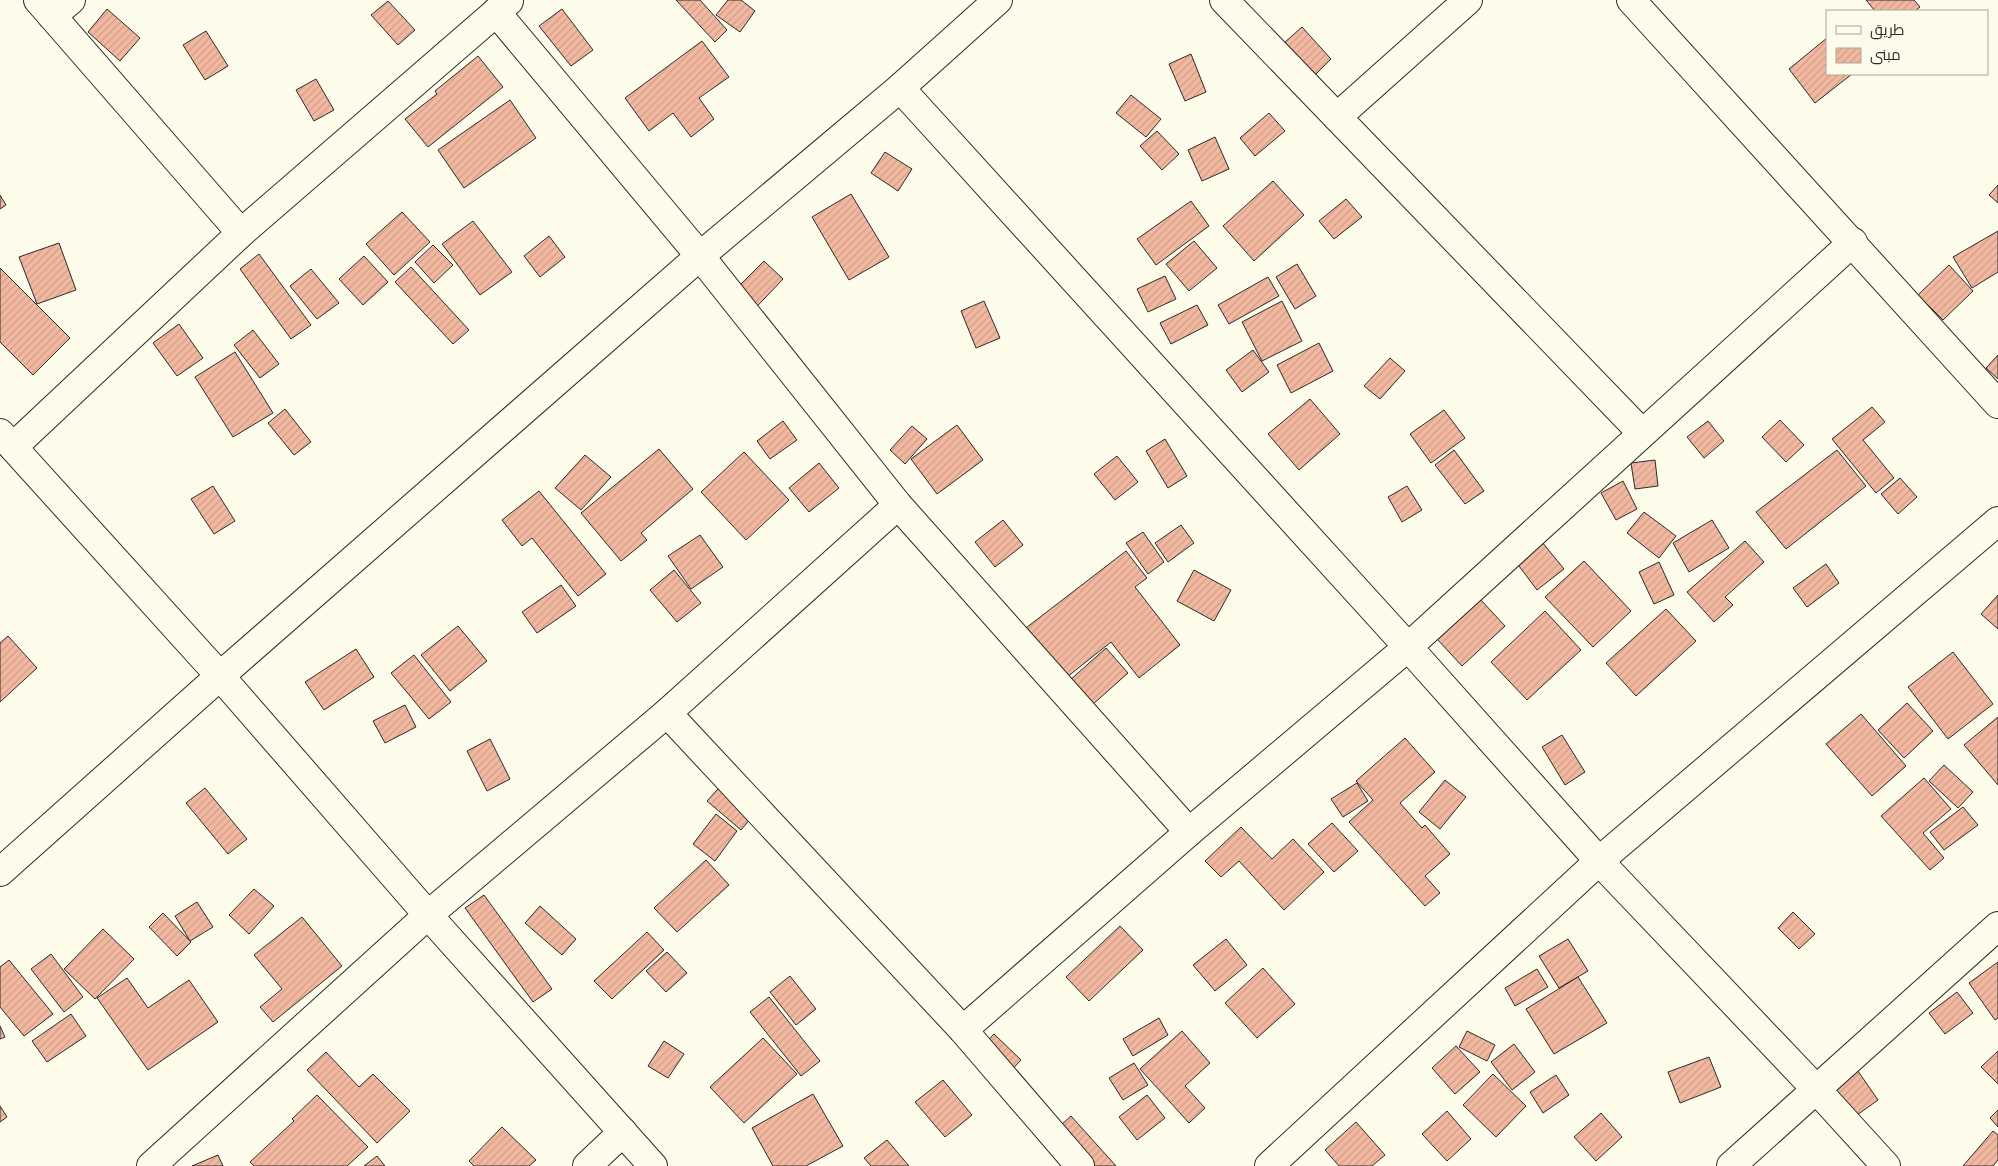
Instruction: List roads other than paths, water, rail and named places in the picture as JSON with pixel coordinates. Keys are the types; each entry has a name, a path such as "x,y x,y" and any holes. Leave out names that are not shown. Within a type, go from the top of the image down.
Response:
{"street":[{"path":"0,872 220,676 700,256 900,88 998,0"},
{"path":"1224,0 1642,432"},
{"path":"1337,117 1468,0"},
{"path":"1631,0 1853,242 1998,404"},
{"path":"53,5 241,233"},
{"path":"653,1166 428,914 220,676 7,440 241,233 503,6 898,505 1190,832"},
{"path":"900,88 1408,647 1599,861 1815,1088 1886,1166"},
{"path":"963,1030 1190,832 1408,647 1642,432 1853,242"},
{"path":"151,1166 428,914 667,713 898,505"},
{"path":"1269,1166 1599,861 1998,521"},
{"path":"667,713 963,1030 1080,1166"},
{"path":"1731,1166 1815,1088 1998,926"},
{"path":"587,1166 623,1132"}]}
